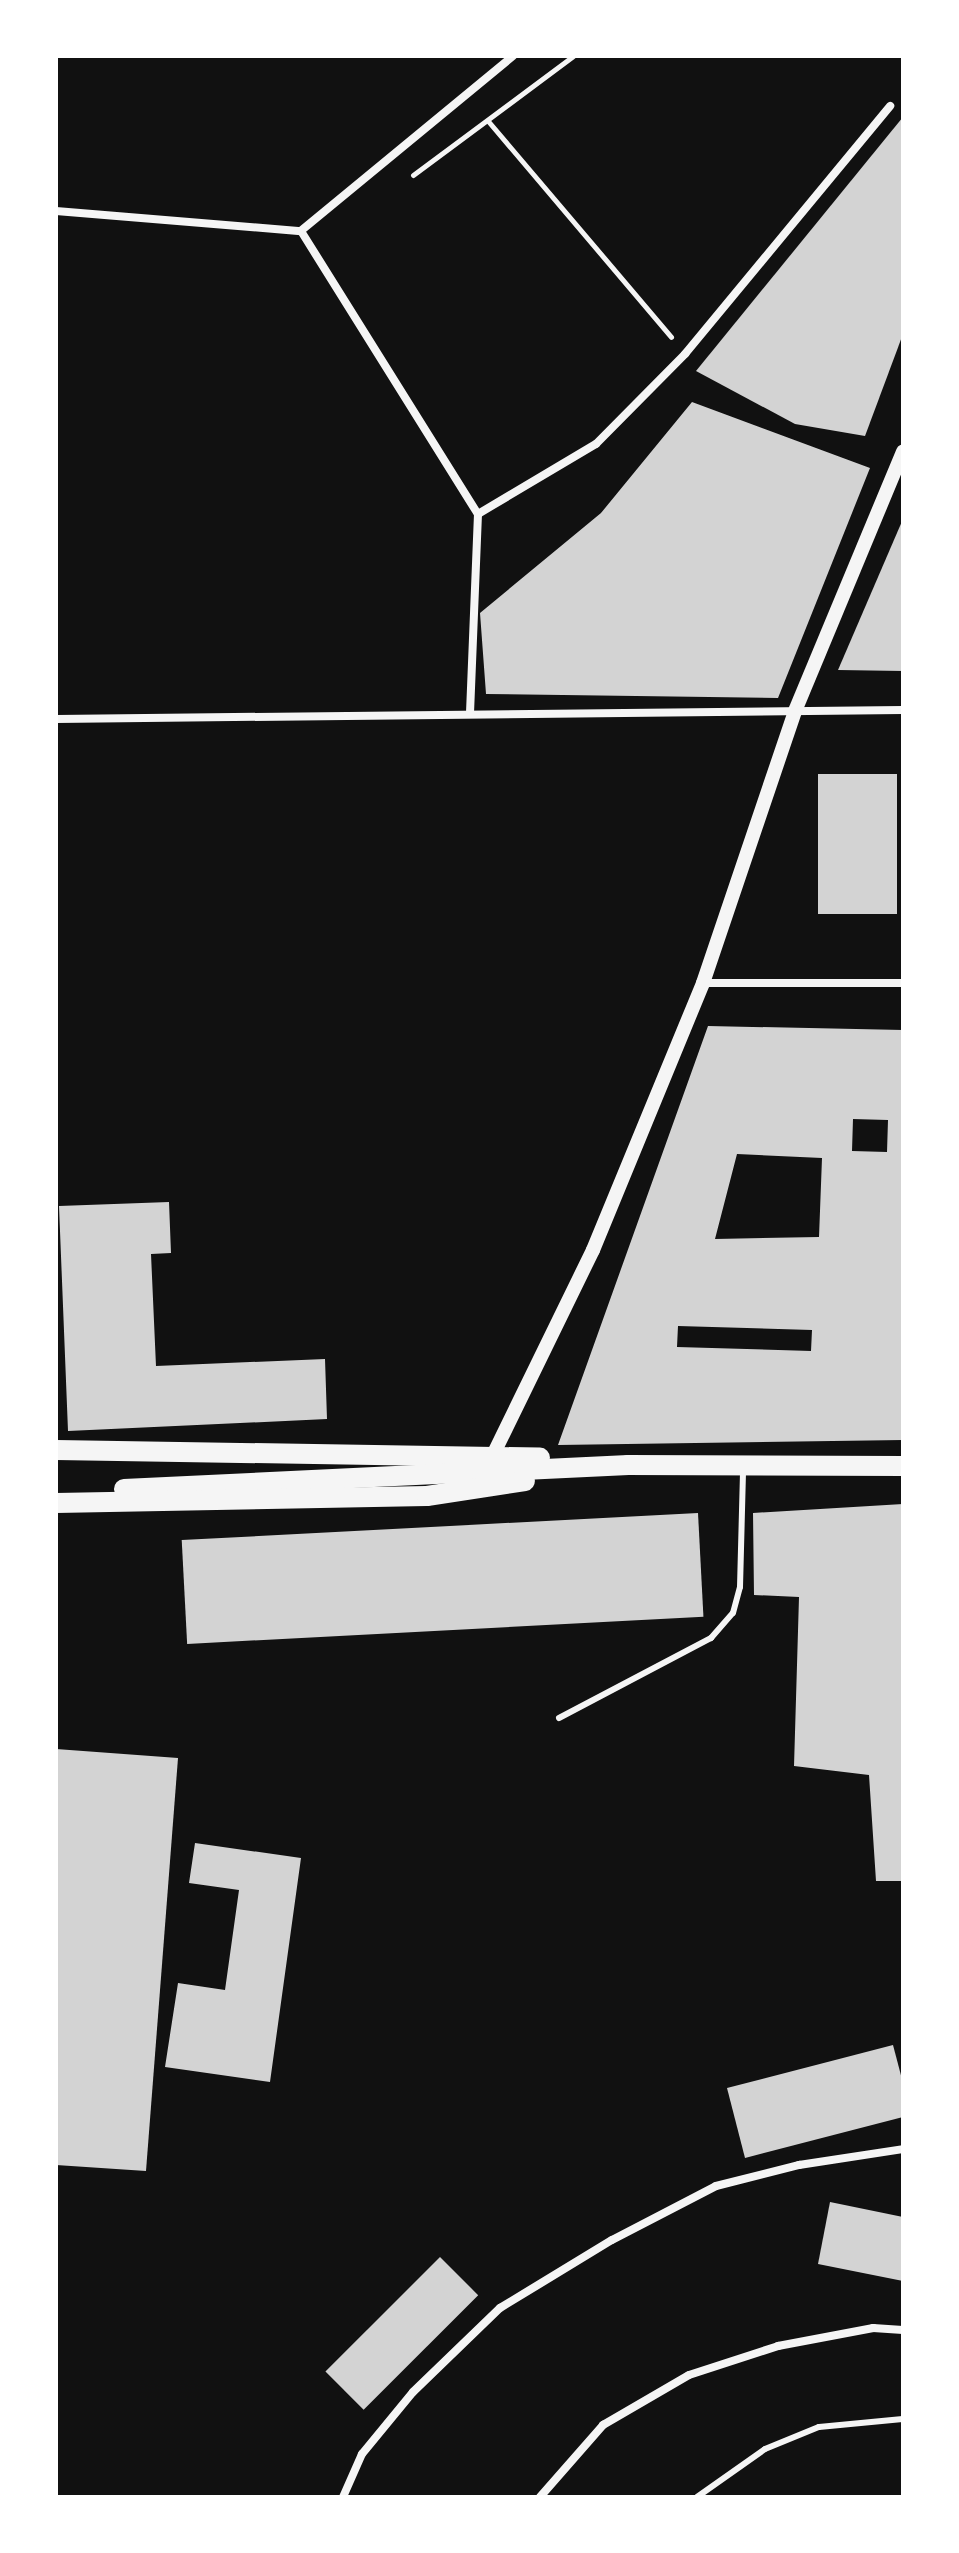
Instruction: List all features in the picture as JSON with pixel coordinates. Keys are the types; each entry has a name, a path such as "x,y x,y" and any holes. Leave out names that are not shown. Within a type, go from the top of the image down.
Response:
{"main road":[{"path":"56,1450 493,1455 628,1465"},
{"path":"56,1503 427,1496 628,1465"},
{"path":"124,1489 628,1465 903,1466"}],"street":[{"path":"56,211 301,231 513,56"},
{"path":"478,514 596,444 685,354 890,106"},
{"path":"301,231 478,514 470,713"},
{"path":"493,1455 593,1250 703,983 795,711 900,468 903,452"},
{"path":"56,719 903,710"},
{"path":"703,983 903,983"},
{"path":"343,2497 362,2454 396,2412 500,2308 612,2240 716,2186 799,2165 903,2149"},
{"path":"540,2497 603,2425 689,2375 778,2346 873,2328 903,2330"}],"lane":[{"path":"559,1718 711,1638 733,1613 740,1587 743,1465"},
{"path":"697,2497 765,2449 819,2427 903,2419"}],"path":[{"path":"403,182 573,56"},
{"path":"488,121 685,354"}],"building":[{"path":"903,117 903,334 865,436 795,424 696,371"},
{"path":"692,402 870,468 778,698 486,694 480,613 601,513"},
{"path":"903,519 903,671 838,670"},
{"path":"818,774 897,774 897,914 818,914"},
{"path":"708,1026 903,1030 903,1440 558,1445","holes":["853,1119 888,1120 887,1152 852,1151","737,1154 822,1158 819,1237 715,1239","678,1326 812,1330 811,1351 677,1347"]},
{"path":"169,1202 171,1253 151,1254 156,1366 325,1359 327,1419 68,1431 59,1206"},
{"path":"903,1504 903,1881 876,1881 869,1775 794,1766 799,1597 754,1595 753,1513"},
{"path":"698,1513 703,1617 187,1644 182,1540"},
{"path":"56,1749 178,1758 146,2171 56,2165"},
{"path":"195,1843 301,1858 270,2082 165,2067 178,1983 225,1990 239,1890 189,1883"},
{"path":"893,2045 903,2083 903,2117 745,2158 727,2088"},
{"path":"830,2202 903,2217 903,2281 818,2264"},
{"path":"440,2257 478,2295 364,2410 325,2372"}]}
